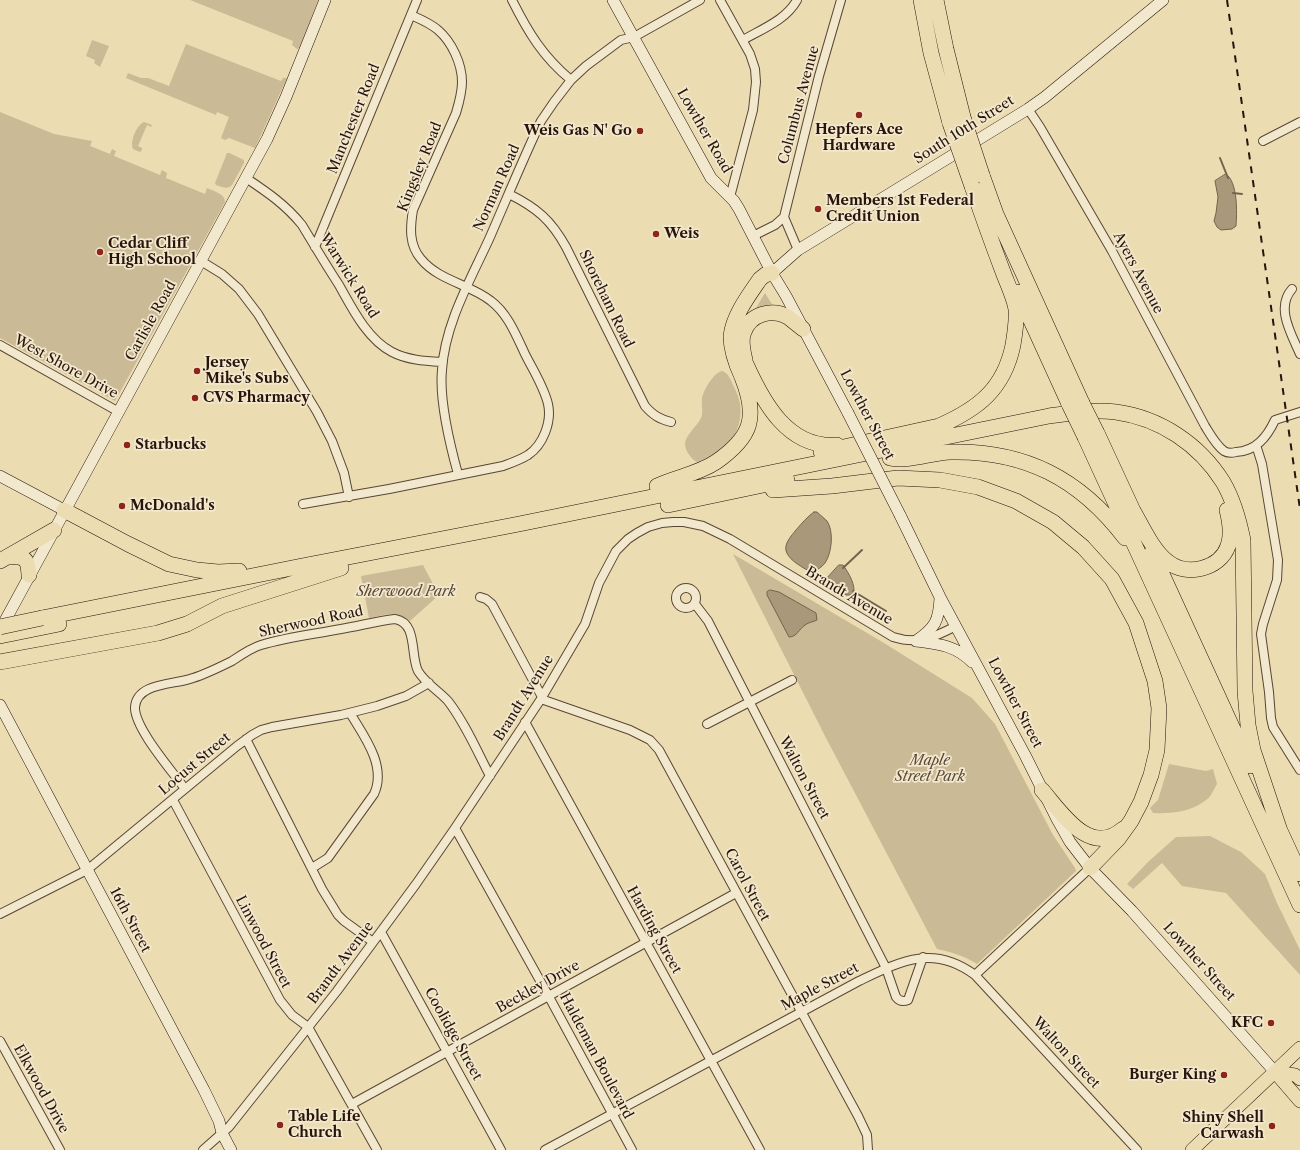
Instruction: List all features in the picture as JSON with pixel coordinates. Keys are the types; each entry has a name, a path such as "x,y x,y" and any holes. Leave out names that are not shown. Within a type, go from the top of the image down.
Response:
{"highway":[{"path":"386,550 656,486 790,459 939,426 955,419 979,404 991,392 1005,371 1010,359 1016,333 1016,307 956,120 931,53 921,0"},
{"path":"936,0 946,49 956,120"},
{"path":"976,186 996,214 1076,404"},
{"path":"0,627 43,623 341,568 726,493 890,458 904,452 1060,421 1097,419 1130,422 1157,432 1180,446 1207,472 1220,492 1225,505 1230,531 1227,548 1220,558 1214,563 1203,568 1186,570 1170,564 1159,554 1091,435 1076,404 976,186"},
{"path":"772,273 744,314 740,324 738,344 740,353 772,411 784,426 810,441 822,444 860,444"},
{"path":"656,486 667,481 695,473 714,463 734,447 746,432 750,422 751,406 750,398 736,362 732,347 733,324 760,279 765,275 772,273"},
{"path":"744,360 742,343 743,332 750,322 758,316 767,313 776,313 788,317 803,329"},
{"path":"0,636 43,623 302,566 519,524 1049,416 1098,411 1129,414 1146,419 1180,436 1196,449 1208,462 1223,483 1238,516 1243,540 1245,691 1248,725 1256,758 1280,831"},
{"path":"1091,435 1155,589 1235,767 1300,905"},
{"path":"890,458 899,460 927,454 948,452 990,454 1024,462 1052,474 1072,485 1106,515 1127,542 1155,589"},
{"path":"726,493 832,486 898,478 940,480 978,487 1016,501 1053,522 1083,547 1112,579 1136,623 1155,681 1158,708 1157,750 1151,775 1141,802 1131,822 1118,839 1090,868"},
{"path":"1131,507 1300,874"},
{"path":"64,510 154,557 169,564 184,568 218,572 302,566"},
{"path":"4,559 54,530"},
{"path":"4,559 20,556 24,558 28,564 26,581"},
{"path":"2,663 164,631 187,624 222,606 341,568"},
{"path":"1042,790 1076,828 1095,838 1104,838 1116,835 1131,822"}],"main road":[{"name":"Carlisle Road","path":"0,630 267,139 286,97 325,0"},
{"name":"Lowther Road","path":"613,0 711,178 730,197 739,209 772,273"},
{"name":"South 10th Street","path":"772,273 798,250 1028,109 1045,97 1163,0"},
{"name":"Lowther Street","path":"772,273 786,296 848,413 940,597 1065,834 1090,868 1132,912 1300,1100"},
{"path":"0,476 64,510"},
{"path":"916,641 933,627 938,616 940,597"},
{"path":"916,641 940,644 949,647 964,654 977,667"},
{"name":"16th Street","path":"0,705 207,1096 219,1120 222,1133 231,1150"},
{"path":"1192,1150 1300,1048"},
{"path":"1275,1072 1295,1075 1300,1079"}],"street":[{"name":"Manchester Road","path":"315,247 417,0"},
{"path":"512,0 528,32 537,45 556,67 571,80"},
{"name":"Norman Road","path":"458,474 442,395 442,362 450,328 541,121 571,80 586,66 621,40 634,37 700,0"},
{"path":"720,0 743,40 755,69 756,92 753,110 730,197"},
{"path":"743,40 780,19 789,11 797,0"},
{"name":"Columbus Avenue","path":"784,217 819,76 841,0"},
{"name":"Kingsley Road","path":"303,504 349,494 503,466 527,456 539,444 544,436 548,417 548,404 545,395 506,317 491,301 467,287 435,272 420,258 412,243 411,223 413,210 456,113 462,82 458,60 445,37 430,24 411,15"},
{"name":"Ayers Avenue","path":"1028,109 1112,251 1205,426 1214,440 1224,451 1231,453 1247,450 1256,445"},
{"path":"1263,141 1300,122"},
{"name":"Warwick Road","path":"246,178 272,195 294,215 302,225 357,316 382,346 394,353 410,359 442,362"},
{"name":"Shoreham Road","path":"509,194 538,211 552,225 566,247 644,406 659,419 671,422"},
{"path":"753,236 775,225 784,217 798,250"},
{"path":"201,261 222,274 235,285 258,314 317,412 332,441 338,455 349,494"},
{"path":"1292,289 1286,298 1284,310 1292,338 1300,354"},
{"path":"1292,338 1300,334"},
{"name":"West Shore Drive","path":"0,345 119,412"},
{"path":"1300,412 1275,420 1268,433 1256,445 1262,464 1278,560 1277,580 1261,634 1270,692 1271,718 1273,727 1300,770"},
{"name":"Brandt Avenue","path":"203,1150 230,1125 308,1027 381,932 455,828 541,698 585,624 599,583 616,551 628,539 637,533 662,523 684,522 695,524 710,529 730,539 893,637 916,641 931,638 956,626"},
{"path":"480,597 486,598 492,604 541,698"},
{"name":"Walton Street","path":"695,604 708,621 750,702 886,968 896,997 899,1000 908,1000 924,957"},
{"name":"Sherwood Road","path":"185,789 160,757 137,718 135,709 138,700 144,692 148,689 199,676 230,662 260,645 395,619 403,622 408,627 420,674 428,683 439,691 456,712 490,776"},
{"path":"708,724 792,680"},
{"name":"Locust Street","path":"0,914 87,870 255,733 272,727 350,713 395,700 406,696 428,683"},
{"name":"Carol Street","path":"541,698 630,730 653,742 672,774 861,1123 866,1135 868,1150"},
{"path":"312,868 328,858 378,787 379,776 376,764 350,713"},
{"name":"Harding Street","path":"525,722 760,1150"},
{"path":"246,739 322,889 338,915 348,925 373,942"},
{"name":"Linwood Street","path":"173,800 280,1000 292,1015 308,1027 377,1150"},
{"name":"Haldeman Boulevard","path":"455,828 632,1150"},
{"path":"975,975 1090,868"},
{"name":"Beckley Drive","path":"352,1104 736,893"},
{"name":"Coolidge Street","path":"381,932 448,1051 501,1150"},
{"name":"Maple Street","path":"545,1150 801,1011 897,963 924,957 936,958 950,961 975,975"},
{"name":"Walton Street","path":"975,975 1137,1150"},
{"name":"Elkwood Drive","path":"0,1042 60,1150"}],"green space":[{"path":"190,0 318,0 300,48 297,49 292,45 293,41"},
{"path":"92,40 109,46 100,67 94,63 95,60 86,56"},
{"path":"186,44 281,81 283,78 287,78 255,148 229,138 225,140 221,138 229,117 217,112 216,115 126,78 128,73 141,78 148,78 169,86"},
{"path":"0,112 54,134 92,141 90,146 110,154 112,149 116,151 114,156 160,175 162,170 167,173 166,178 205,194 207,188 219,193 225,199 225,202 115,401 0,338"},
{"path":"144,122 152,125 151,127 147,125 138,146 142,148 140,152 133,149 132,142 136,130"},
{"path":"227,153 244,160 244,163 232,185 227,188 216,185 215,183"},
{"path":"765,293 775,309 753,313"},
{"path":"722,371 730,378 738,397 740,406 739,425 730,442 723,449 704,462 699,463 690,456 687,451 685,444 686,440 698,424 702,415 702,399 706,387 715,375"},
{"name":"Maple Street Park","path":"733,554 884,643 972,698 995,724 1053,835 1076,871 977,964 958,955 937,949 826,738"},
{"name":"Sherwood Park","path":"423,565 439,595 410,621 400,615 395,614 369,618 361,576"},
{"path":"1169,764 1206,771 1213,769 1217,784 1208,799 1187,810 1167,813 1153,813 1150,808 1158,800"},
{"path":"1210,836 1241,852 1265,874 1277,903 1300,950 1300,975 1226,893 1182,886 1162,863 1133,889 1127,884 1148,862 1176,837"}],"shaded area":[{"path":"1226,174 1230,178 1235,191 1236,226 1232,229 1221,230 1217,227 1214,221 1218,197 1215,181"},
{"path":"814,512 817,512 827,521 829,525 831,530 831,548 825,563 812,572 791,559 786,551 786,547 792,535"},
{"path":"839,565 843,565 851,579 854,588 853,595 846,595 827,585 825,582"},
{"path":"770,590 779,592 816,613 817,620 806,624 796,634 789,637 767,595 767,592"}],"waterway":[{"path":"1220,158 1228,178"},
{"path":"1233,193 1242,194"},
{"path":"843,568 862,550"},
{"path":"853,591 886,611"}],"railway":[{"path":"1227,0 1300,509"}],"place":[{"name":"Hepfers Ace Hardware","path":"859,115"},
{"name":"Weis Gas N' Go","path":"640,131"},
{"name":"Members 1st Federal Credit Union","path":"818,209"},
{"name":"Weis","path":"656,234"},
{"name":"Cedar Cliff High School","path":"100,252"},
{"name":"Jersey Mike's Subs","path":"197,371"},
{"name":"CVS Pharmacy","path":"195,398"},
{"name":"Starbucks","path":"127,445"},
{"name":"McDonald's","path":"122,506"},
{"name":"KFC","path":"1271,1023"},
{"name":"Burger King","path":"1224,1075"},
{"name":"Table Life Church","path":"280,1125"},
{"name":"Shiny Shell Carwash","path":"1272,1126"}]}
